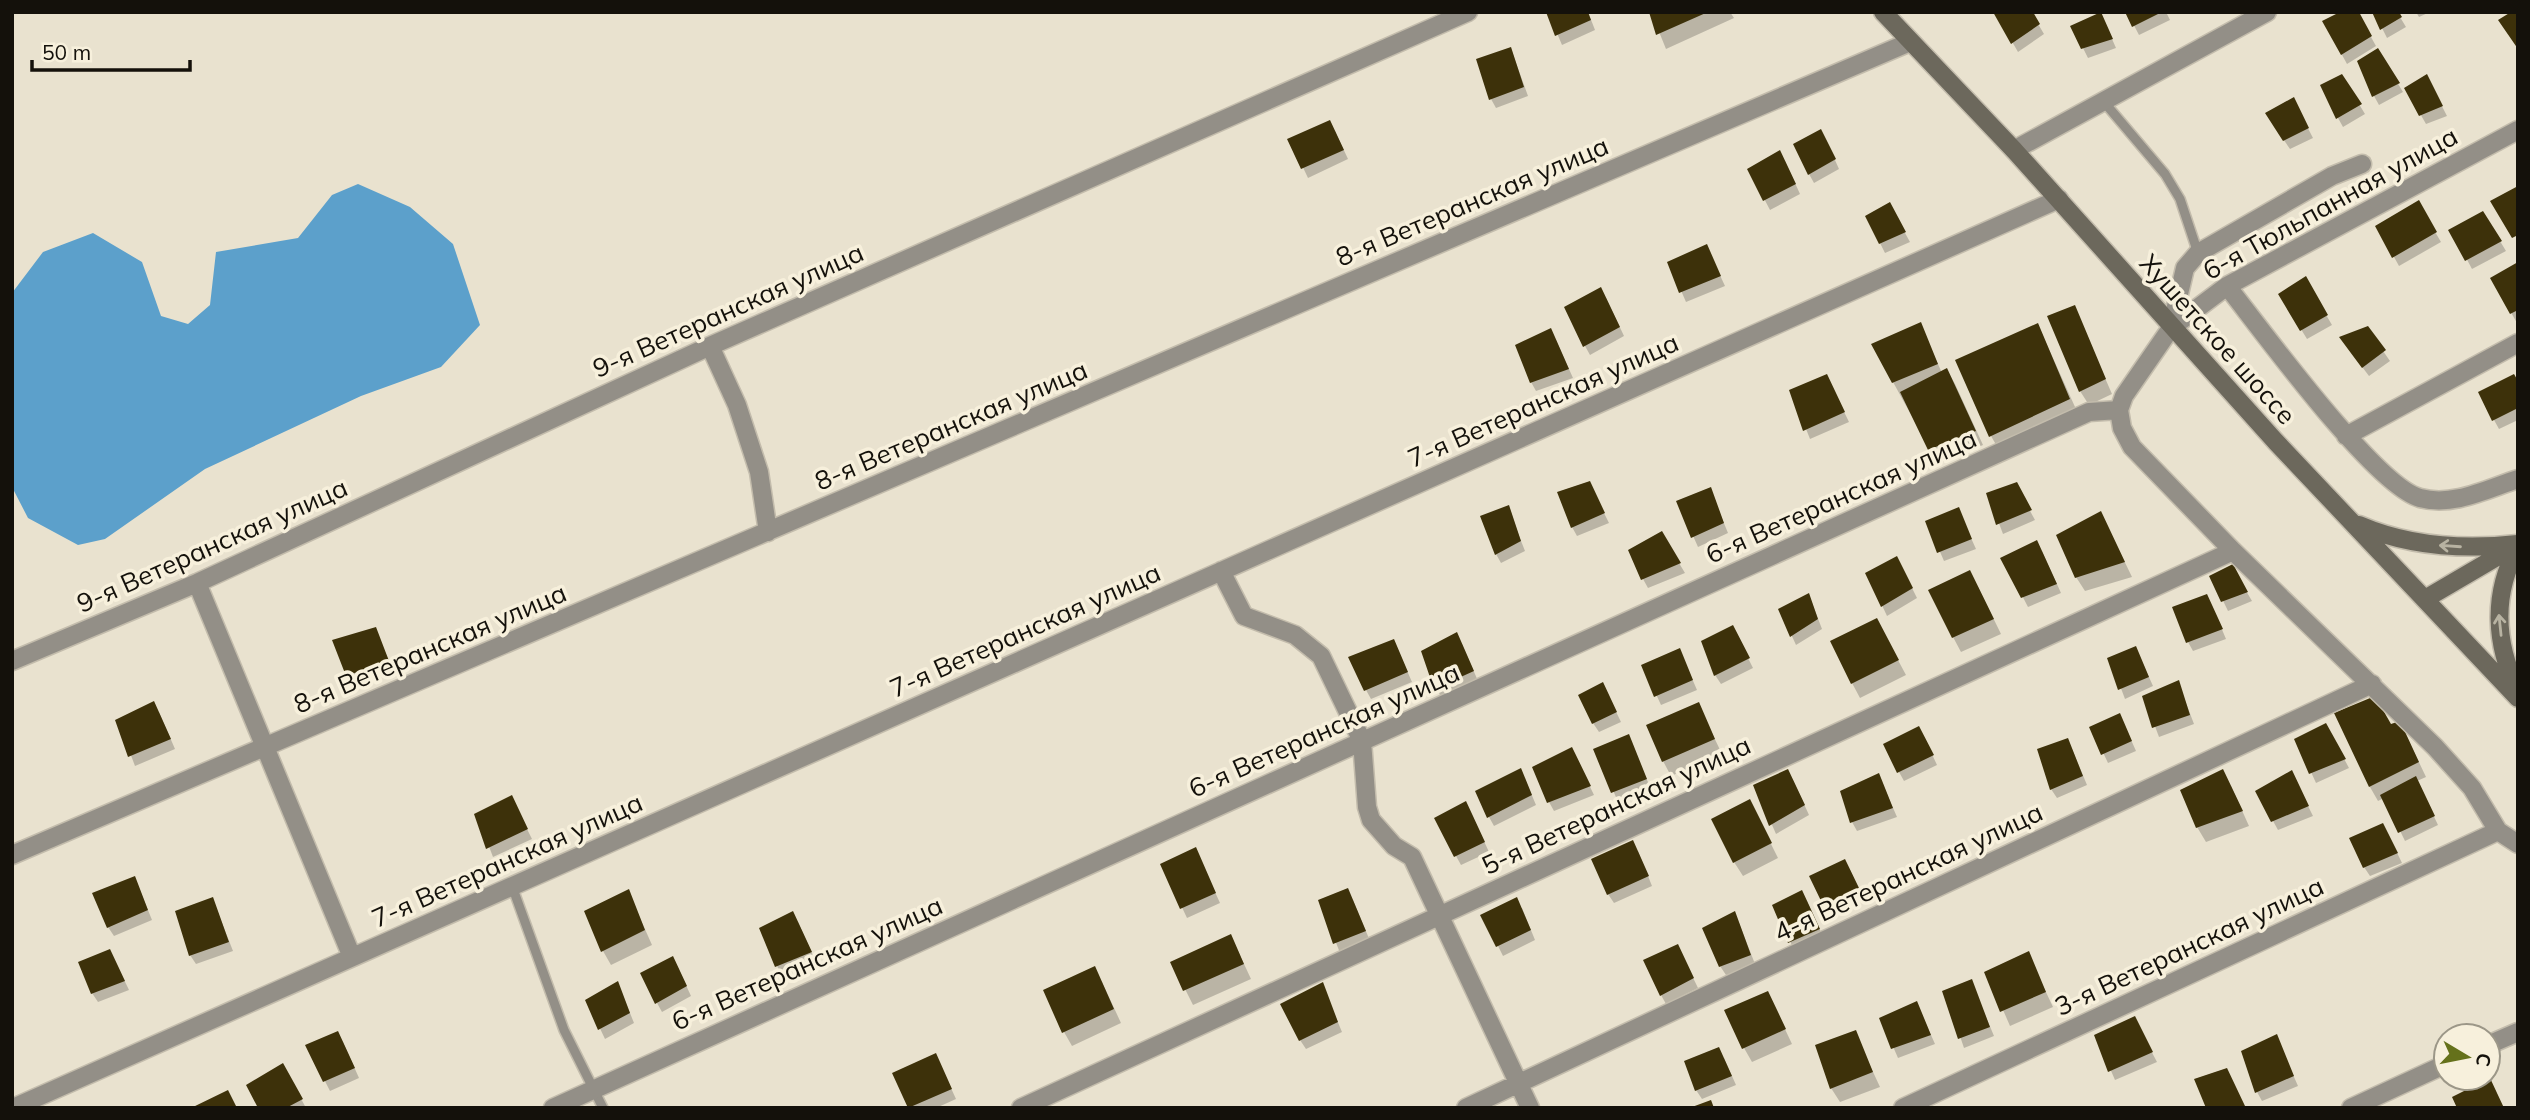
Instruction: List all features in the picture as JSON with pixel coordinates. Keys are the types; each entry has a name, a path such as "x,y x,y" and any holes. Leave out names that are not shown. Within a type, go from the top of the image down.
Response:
{"main road":[{"name":"Хушетское шоссе","path":"1883,12 2059,199 2171,328 2518,698"},
{"path":"2353,522 2410,541 2445,546 2485,548 2518,545"},
{"path":"2425,599 2518,545"},
{"path":"2518,545 2501,589 2498,623 2506,662 2518,691"}],"street":[{"name":"9-я Ветеранская улица","path":"12,661 197,583 710,346 1468,12"},
{"path":"2014,150 2267,12"},
{"name":"8-я Ветеранская улица","path":"12,855 1910,42"},
{"name":"6-я Тюльпанная улица","path":"2171,328 2227,286 2518,130"},
{"path":"2362,164 2332,176 2199,253 2185,268 2171,328 2134,378 2119,410 2122,428 2132,447 2232,551 2372,684 2472,788 2498,831 2518,844"},
{"name":"7-я Ветеранская улица","path":"13,1108 2059,199"},
{"path":"2227,286 2346,436 2396,483 2418,498 2452,501 2518,479"},
{"path":"2346,436 2518,343"},
{"path":"710,346 737,405 759,472 768,532"},
{"name":"6-я Ветеранская улица","path":"553,1108 2089,412 2119,410"},
{"name":"5-я Ветеранская улица","path":"1021,1108 2232,551"},
{"path":"1221,572 1244,616 1295,635 1321,656 1362,741 1365,795 1371,820 1394,846 1412,857 1530,1108"},
{"path":"197,583 352,957"},
{"name":"4-я Ветеранская улица","path":"1466,1108 2372,684"},
{"name":"3-я Ветеранская улица","path":"1903,1108 2498,831"},
{"path":"2502,1038 2518,1031"},
{"path":"2351,1108 2432,1070"}],"lane":[{"path":"2104,102 2165,174 2180,199 2199,253"},
{"path":"512,886 564,1030 603,1108"}],"water":[{"path":"358,184 410,207 453,244 480,325 441,367 361,396 205,469 105,539 78,545 28,518 12,487 12,293 43,252 93,233 142,262 161,316 188,324 210,305 216,252 298,238 332,195"}],"building":[{"path":"1546,12 1588,12 1591,20 1555,36"},
{"path":"1649,12 1708,12 1656,35"},
{"path":"1993,12 2033,12 2040,24 2011,44"},
{"path":"2101,12 2113,39 2081,49 2070,26"},
{"path":"2125,12 2162,12 2132,27"},
{"path":"2340,12 2359,12 2372,36 2341,55 2322,21"},
{"path":"2372,12 2399,12 2402,17 2380,30"},
{"path":"2511,12 2518,12 2518,49 2498,20"},
{"path":"1511,47 1524,87 1489,100 1476,59"},
{"path":"2378,48 2400,83 2372,97 2357,61"},
{"path":"2342,74 2362,104 2336,119 2320,85"},
{"path":"2427,74 2443,106 2419,116 2404,88"},
{"path":"2294,97 2309,128 2283,141 2265,113"},
{"path":"1330,120 1344,150 1301,169 1287,139"},
{"path":"1821,129 1836,159 1808,175 1793,144"},
{"path":"1780,150 1796,184 1763,201 1747,169"},
{"path":"2518,186 2518,235 2512,238 2490,201"},
{"path":"2419,200 2437,232 2392,258 2375,226"},
{"path":"1890,202 1906,232 1879,244 1865,216"},
{"path":"2483,211 2502,241 2465,261 2448,230"},
{"path":"1707,244 1721,276 1679,293 1667,262"},
{"path":"2518,262 2518,310 2510,314 2490,278"},
{"path":"2306,276 2328,315 2300,331 2278,294"},
{"path":"1601,287 1620,327 1583,347 1564,307"},
{"path":"2075,305 2106,379 2079,392 2047,316"},
{"path":"1921,322 1938,364 1892,383 1871,344"},
{"path":"2038,323 2070,399 1989,437 1955,360"},
{"path":"2368,326 2386,350 2362,368 2339,337"},
{"path":"1551,328 1569,369 1530,383 1515,345"},
{"path":"1947,368 1976,431 1928,450 1900,392"},
{"path":"1827,374 1845,412 1803,431 1789,390"},
{"path":"2514,374 2518,381 2518,408 2492,421 2478,392"},
{"path":"1590,481 1605,513 1571,528 1557,492"},
{"path":"2017,482 2032,510 1996,525 1986,493"},
{"path":"1711,487 1724,523 1691,538 1676,501"},
{"path":"1509,505 1521,541 1495,555 1480,516"},
{"path":"1959,507 1972,539 1937,553 1925,521"},
{"path":"2101,511 2125,562 2075,578 2056,535"},
{"path":"1662,531 1681,563 1641,580 1628,550"},
{"path":"2037,540 2057,584 2021,598 2000,558"},
{"path":"1897,556 1913,588 1881,607 1865,573"},
{"path":"2233,564 2248,592 2221,602 2209,576"},
{"path":"1970,570 1994,619 1952,638 1928,590"},
{"path":"1809,593 1818,619 1790,637 1778,609"},
{"path":"2207,594 2223,629 2186,643 2172,607"},
{"path":"1877,618 1899,660 1851,684 1830,641"},
{"path":"1733,625 1750,658 1714,676 1701,641"},
{"path":"376,627 389,661 346,676 332,640"},
{"path":"1457,632 1474,671 1434,689 1421,651"},
{"path":"1394,639 1408,672 1364,691 1348,657"},
{"path":"2136,646 2149,677 2118,690 2107,658"},
{"path":"1680,648 1693,680 1654,697 1641,665"},
{"path":"2179,680 2190,715 2152,728 2142,696"},
{"path":"1603,682 1617,712 1592,724 1578,695"},
{"path":"2375,696 2391,724 2400,721 2419,762 2369,787 2334,713"},
{"path":"154,701 171,739 128,757 115,720"},
{"path":"1699,702 1715,739 1662,762 1646,725"},
{"path":"2120,713 2132,741 2101,755 2089,727"},
{"path":"2326,723 2346,759 2309,774 2294,739"},
{"path":"1919,726 1934,755 1897,773 1883,744"},
{"path":"1629,734 1647,779 1611,793 1593,749"},
{"path":"2068,738 2083,776 2050,790 2037,749"},
{"path":"1572,747 1591,786 1547,803 1532,767"},
{"path":"1521,768 1532,795 1487,818 1475,791"},
{"path":"1788,769 1805,805 1769,826 1753,785"},
{"path":"2223,769 2243,811 2196,828 2180,790"},
{"path":"2292,770 2309,806 2271,822 2255,791"},
{"path":"1879,773 1893,808 1850,823 1840,791"},
{"path":"2416,776 2435,816 2398,833 2380,795"},
{"path":"512,795 528,829 486,849 474,814"},
{"path":"1750,799 1772,843 1733,863 1711,819"},
{"path":"1466,801 1485,842 1454,857 1434,818"},
{"path":"2383,823 2398,853 2363,868 2349,838"},
{"path":"1633,840 1649,876 1607,895 1591,859"},
{"path":"1196,847 1216,893 1180,909 1160,864"},
{"path":"1845,859 1859,888 1823,905 1809,876"},
{"path":"135,876 148,910 107,928 92,893"},
{"path":"1348,888 1366,931 1333,944 1318,900"},
{"path":"629,889 645,930 601,952 584,911"},
{"path":"1802,890 1820,929 1788,943 1772,905"},
{"path":"213,897 229,942 189,956 175,911"},
{"path":"1517,897 1531,930 1496,947 1480,915"},
{"path":"793,911 812,952 775,967 759,928"},
{"path":"1735,911 1751,955 1719,967 1702,928"},
{"path":"1231,934 1244,964 1183,991 1170,962"},
{"path":"1678,944 1694,978 1660,996 1643,960"},
{"path":"110,949 125,981 91,994 78,962"},
{"path":"2029,951 2046,992 2000,1012 1984,972"},
{"path":"673,956 687,986 655,1004 640,973"},
{"path":"1095,966 1114,1009 1062,1033 1043,990"},
{"path":"1972,979 1990,1027 1958,1039 1942,991"},
{"path":"618,981 630,1013 598,1030 585,1000"},
{"path":"1323,982 1338,1022 1299,1041 1280,1004"},
{"path":"1768,991 1786,1029 1742,1049 1724,1010"},
{"path":"1917,1001 1931,1035 1891,1049 1879,1018"},
{"path":"2135,1016 2153,1052 2108,1072 2094,1035"},
{"path":"1856,1030 1873,1072 1830,1089 1815,1045"},
{"path":"338,1031 355,1068 323,1082 305,1045"},
{"path":"2277,1034 2294,1076 2255,1093 2241,1051"},
{"path":"1719,1047 1732,1076 1695,1091 1684,1061"},
{"path":"936,1053 952,1089 908,1108 892,1073"},
{"path":"283,1063 303,1099 286,1108 258,1108 246,1085"},
{"path":"2227,1068 2245,1106 2206,1108 2194,1079"},
{"path":"228,1090 237,1108 191,1108"},
{"path":"2462,1092 2497,1092 2504,1108 2457,1108 2452,1097"},
{"path":"1711,1100 1714,1108 1692,1108 1692,1107"}]}
